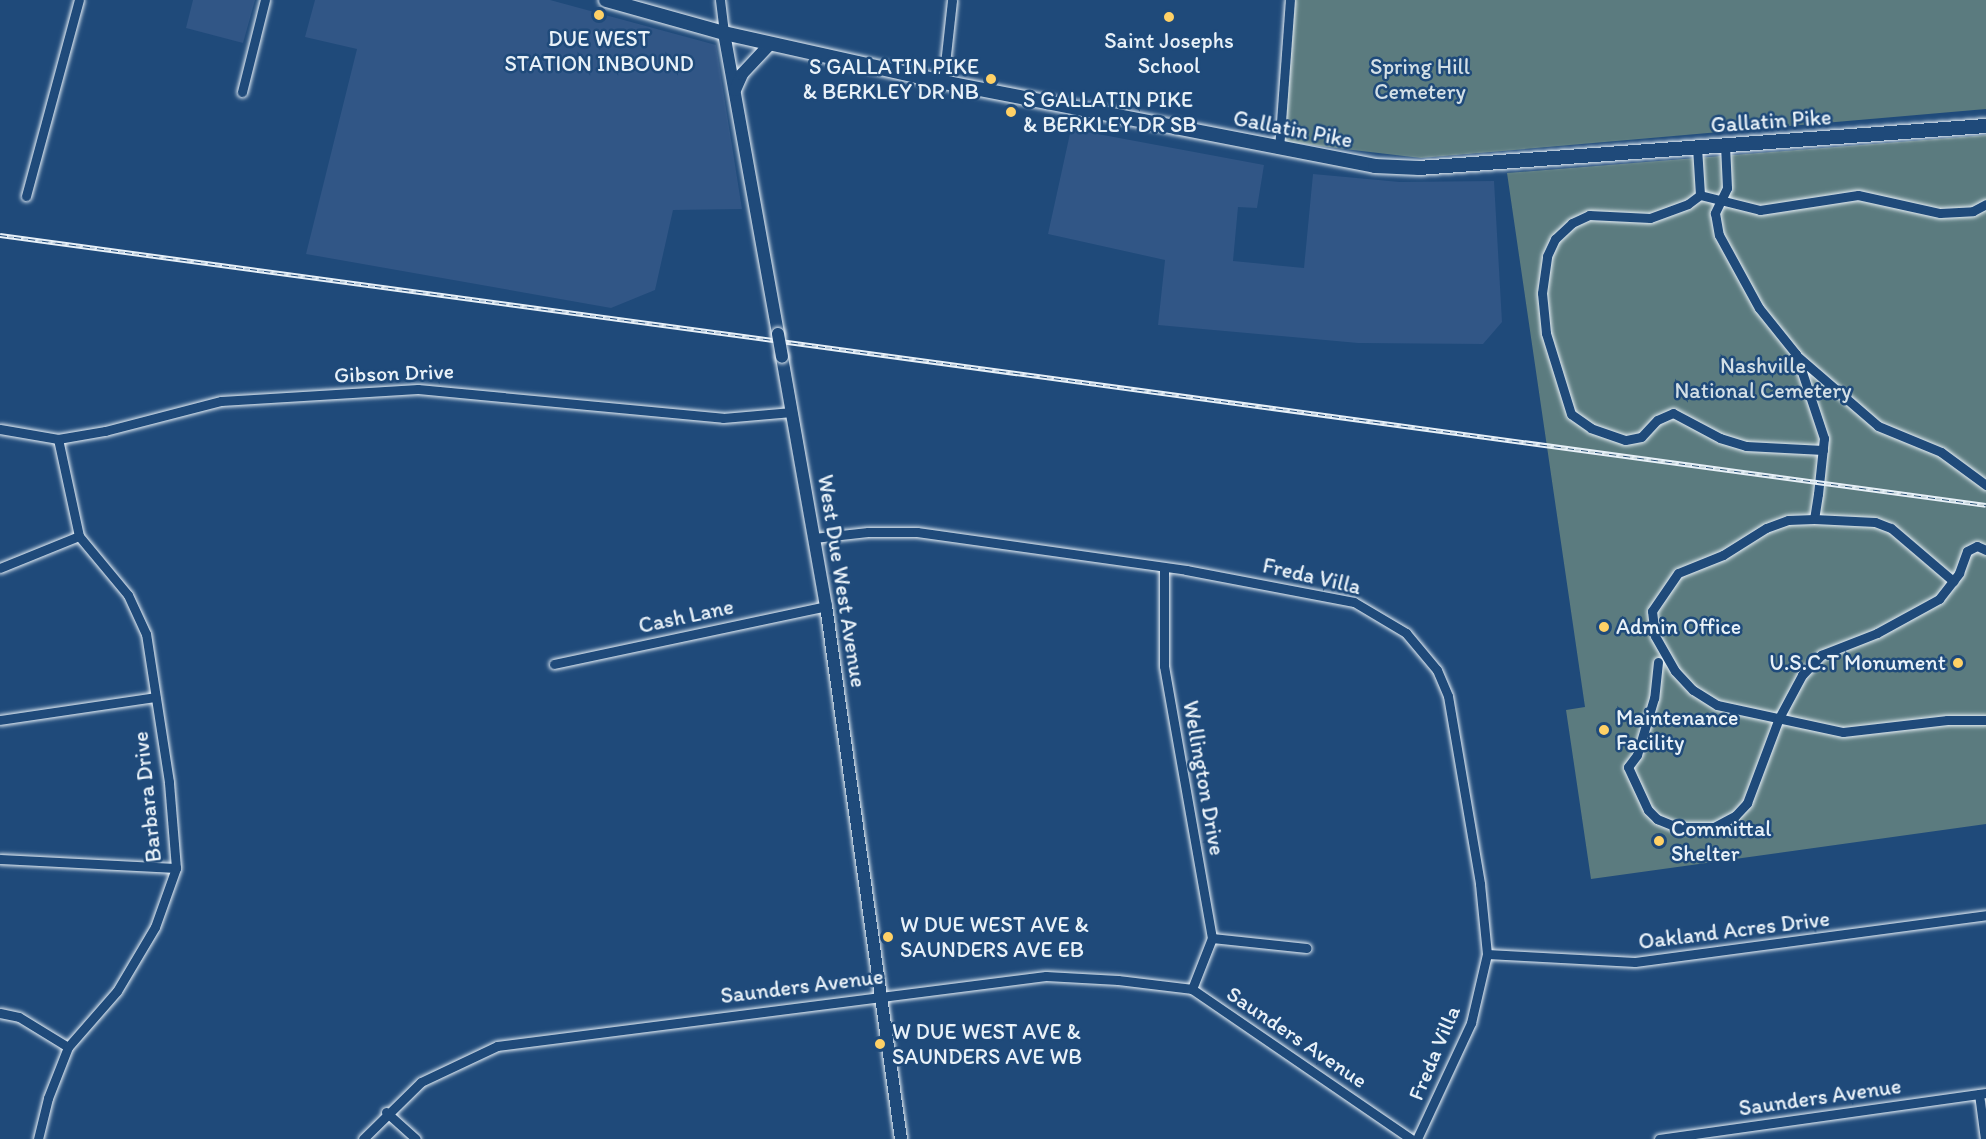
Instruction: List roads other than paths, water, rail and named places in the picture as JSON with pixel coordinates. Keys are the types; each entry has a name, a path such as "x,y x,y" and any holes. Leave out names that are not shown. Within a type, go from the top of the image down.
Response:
{"main road":[{"name":"Gallatin Pike","path":"606,0 724,33 943,82 1375,166 1419,168 1986,126"},
{"name":"West Due West Avenue","path":"724,33 826,606 884,996 902,1139"},
{"path":"735,90 742,74 771,43"}],"street":[{"path":"26,196 78,0"},
{"path":"242,92 265,0"},
{"path":"720,0 724,33"},
{"path":"943,82 952,0"},
{"path":"1279,149 1290,0"},
{"path":"1725,145 1727,188 1714,216 1724,248 1759,308 1796,354 1878,426 1941,452 1986,485"},
{"path":"1697,147 1700,195"},
{"path":"1700,195 1771,210 1858,195 1952,213 1986,204"},
{"path":"1700,195 1688,204 1650,218 1589,215 1572,224 1555,239 1547,256 1542,293 1546,333 1571,414 1591,428 1625,440 1641,437 1657,420 1673,413 1720,438 1746,446 1823,450"},
{"path":"1796,354 1822,430 1823,450 1814,519"},
{"name":"Gibson Drive","path":"0,429 58,439 106,431 221,401 418,389 723,418 792,411"},
{"name":"Barbara Drive","path":"38,1139 48,1098 68,1047 117,991 155,927 176,868 169,782 146,634 138,613 79,536 58,439"},
{"path":"1953,581 1891,528 1875,522 1788,520 1766,528 1723,555 1685,568 1667,586 1652,611 1655,636 1675,671 1693,690 1717,705 1843,732 1947,720 1986,720"},
{"name":"Freda Villa","path":"814,538 868,532 917,532 1164,570 1186,570 1354,602 1406,633 1425,653 1440,678 1452,716 1480,884 1486,954 1471,1023 1417,1139"},
{"path":"0,568 79,536"},
{"path":"1658,662 1654,698 1637,755 1628,767 1648,810 1657,819 1677,827 1699,829 1714,827 1736,816 1757,783 1779,718 1802,675 1821,655 1877,633 1940,599 1953,581 1968,551 1977,546 1986,550"},
{"name":"Wellington Drive","path":"1164,570 1164,666 1212,938"},
{"name":"Cash Lane","path":"554,664 826,606"},
{"path":"0,720 155,697"},
{"path":"0,859 176,868"},
{"name":"Oakland Acres Drive","path":"1486,954 1635,962 1986,915"},
{"path":"1192,989 1212,938 1306,948"},
{"name":"Saunders Avenue","path":"363,1139 386,1112 421,1082 498,1046 1046,976 1118,980 1192,989 1411,1139"},
{"path":"0,1013 19,1017 68,1047"},
{"path":"1983,1093 1985,1139"},
{"name":"Saunders Avenue","path":"1659,1139 1983,1093"},
{"path":"386,1112 416,1139"}],"railway":[{"path":"0,235 1986,505"}],"place":[{"name":"DUE WEST STATION INBOUND","path":"599,15"},
{"name":"Saint Josephs School","path":"1169,17"},
{"name":"S GALLATIN PIKE & BERKLEY DR NB","path":"991,79"},
{"name":"S GALLATIN PIKE & BERKLEY DR SB","path":"1011,112"},
{"name":"Admin Office","path":"1604,627"},
{"name":"U.S.C.T Monument","path":"1958,663"},
{"name":"Maintenance Facility","path":"1604,730"},
{"name":"Committal Shelter","path":"1659,841"},
{"name":"W DUE WEST AVE & SAUNDERS AVE EB","path":"888,937"},
{"name":"W DUE WEST AVE & SAUNDERS AVE WB","path":"880,1044"}],"park label":[{"name":"Spring Hill Cemetery","path":"1420,78"},
{"name":"Nashville National Cemetery","path":"1763,378"}]}
